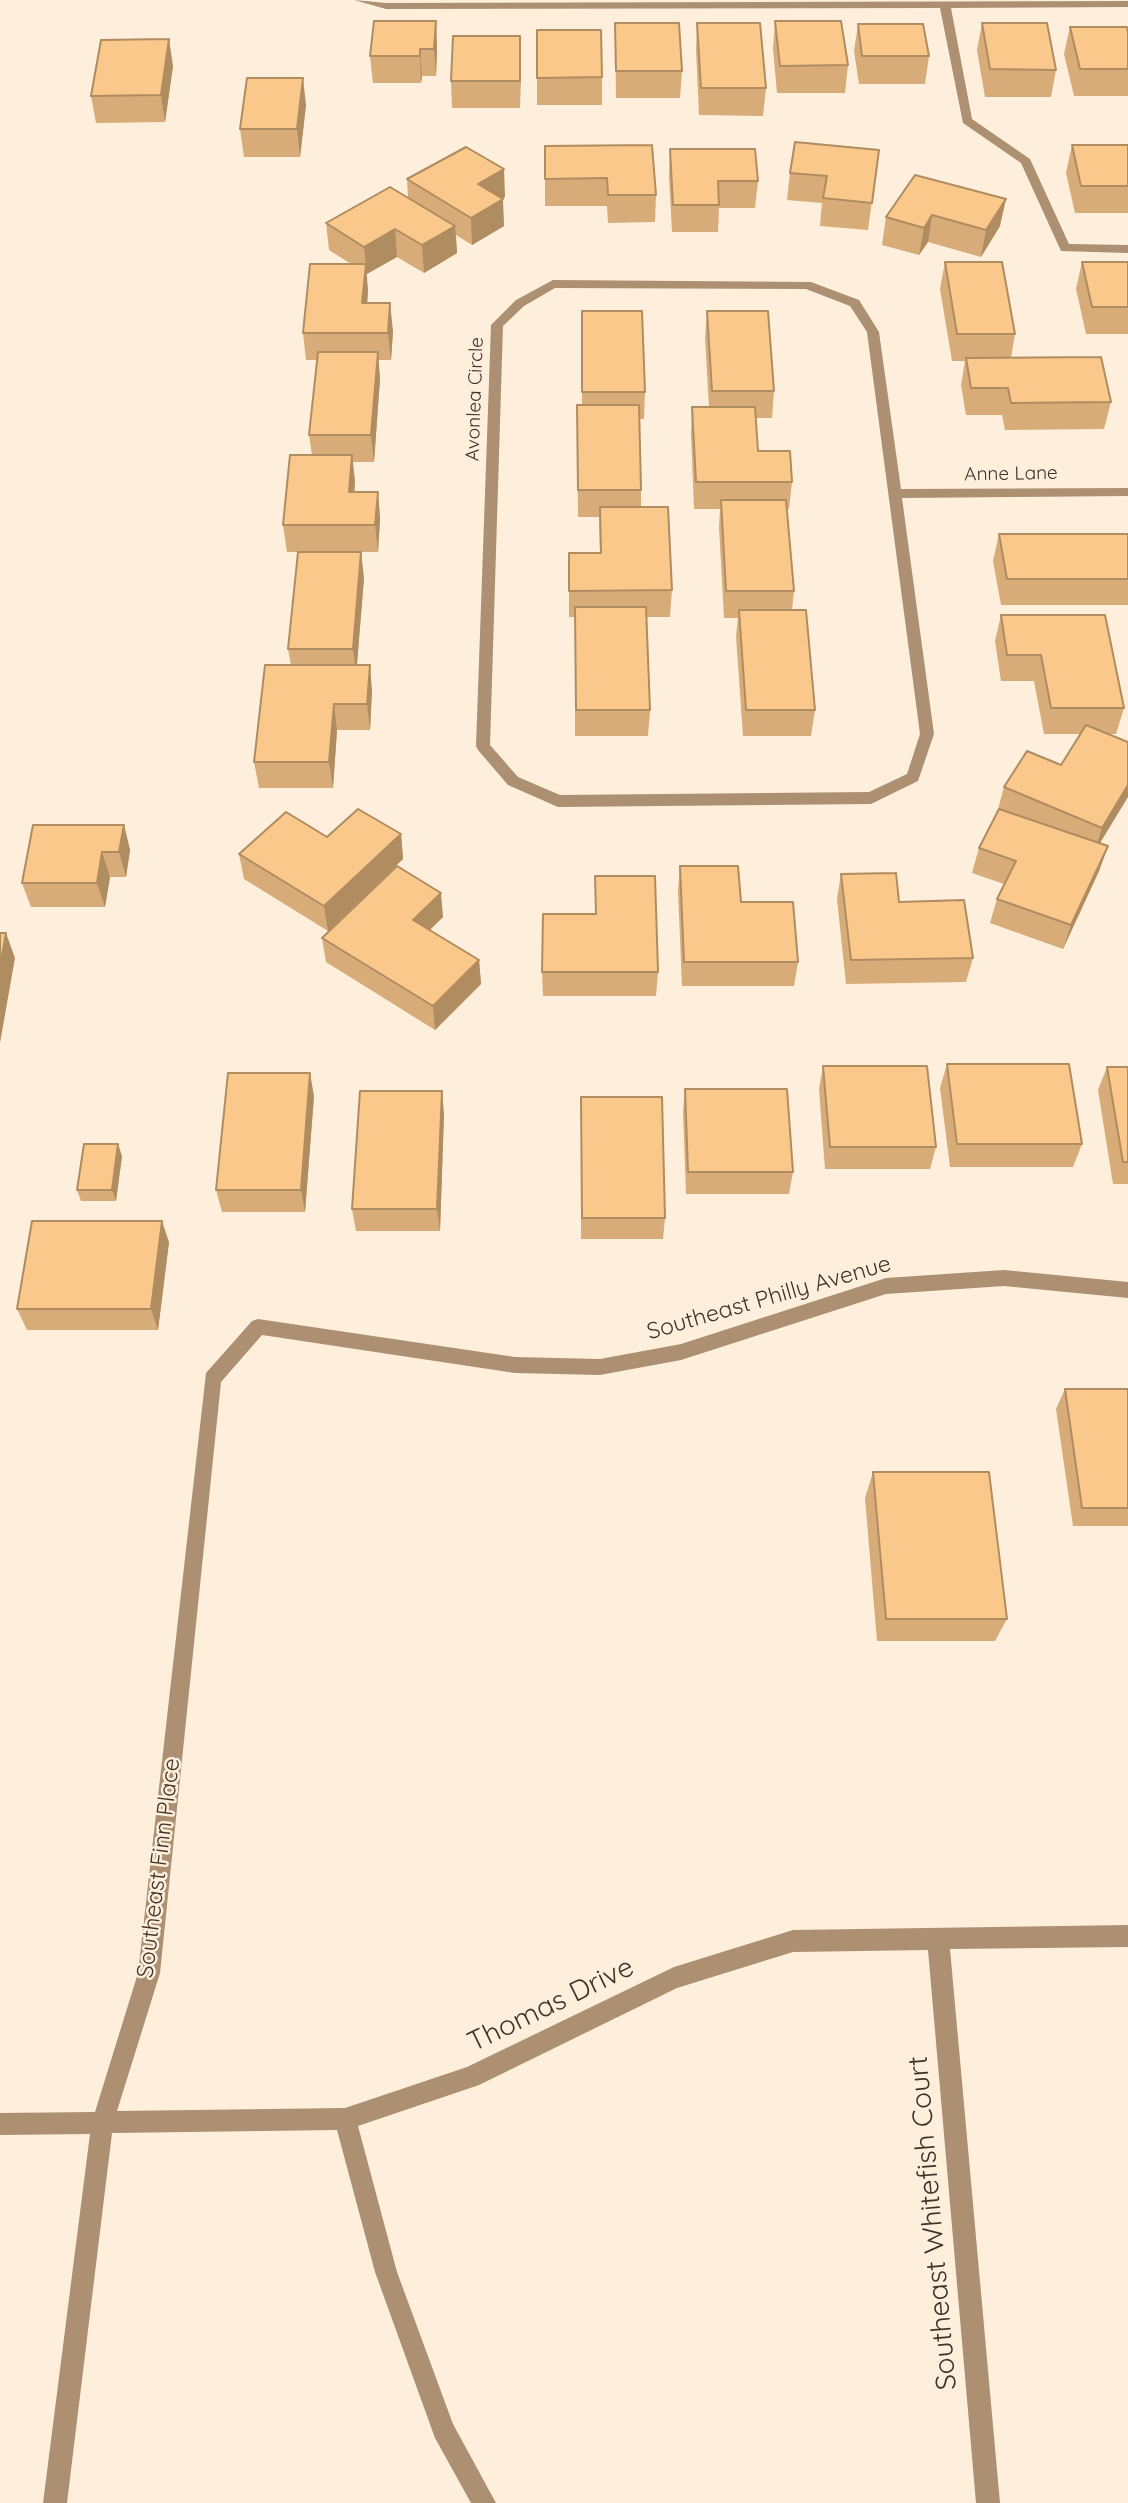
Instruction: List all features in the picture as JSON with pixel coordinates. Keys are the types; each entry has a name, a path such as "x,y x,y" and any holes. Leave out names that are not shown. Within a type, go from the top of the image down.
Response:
{"street":[{"path":"359,0 386,6 973,3 1128,5"},
{"path":"945,5 967,121 1026,161 1065,248 1128,248"},
{"name":"Avonlea Circle","path":"553,284 807,285 855,303 873,332 895,494 927,734 912,777 871,799 558,801 513,781 483,746 497,325 520,303 553,284"},
{"name":"Anne Lane","path":"895,494 1128,492"},
{"name":"Southeast Philly Avenue","path":"258,1327 515,1365 600,1367 681,1352 886,1286 1004,1278 1128,1290"},
{"name":"Southeast Finn Place","path":"55,2503 102,2123 149,1973 212,1379 258,1327"},
{"name":"Thomas Drive","path":"0,2124 345,2119 471,2077 674,1978 793,1941 1128,1936"},
{"name":"Southeast Whitefish Court","path":"938,1938 988,2503"},
{"path":"345,2119 386,2272 443,2430 484,2503"}],"building":[{"path":"374,21 436,21 434,49 420,49 420,56 370,56"},
{"path":"775,21 841,21 848,65 780,66"},
{"path":"615,23 679,23 682,71 616,71"},
{"path":"697,23 760,23 766,88 701,88"},
{"path":"982,23 1047,23 1056,70 990,69"},
{"path":"858,24 923,24 929,56 862,56"},
{"path":"1070,27 1127,27 1128,69 1080,69"},
{"path":"537,30 601,30 602,77 537,78"},
{"path":"453,36 520,36 520,81 451,81"},
{"path":"169,39 161,95 91,96 101,40"},
{"path":"247,78 303,78 297,129 240,129"},
{"path":"795,142 879,150 872,203 823,198 827,176 790,173"},
{"path":"652,145 656,195 608,195 607,178 545,179 545,146"},
{"path":"1072,145 1128,145 1128,186 1081,186"},
{"path":"466,147 504,169 478,184 503,199 471,218 407,179"},
{"path":"670,149 755,149 758,181 718,181 719,205 673,205"},
{"path":"915,175 1006,199 986,230 932,215 924,228 886,217"},
{"path":"390,187 455,226 422,245 395,229 364,247 326,223"},
{"path":"945,262 1002,262 1015,334 957,334"},
{"path":"1082,262 1128,262 1128,307 1092,307"},
{"path":"310,264 366,264 362,303 390,303 388,333 303,333"},
{"path":"582,311 642,311 645,392 582,392"},
{"path":"707,311 768,311 774,391 712,391"},
{"path":"318,352 378,352 371,435 309,435"},
{"path":"1101,357 1111,402 1011,403 1008,388 971,388 966,358"},
{"path":"577,405 639,405 641,490 578,490"},
{"path":"692,407 755,407 758,451 790,451 792,482 696,482"},
{"path":"290,455 352,455 349,492 378,492 375,525 283,525"},
{"path":"721,500 786,500 794,591 726,591"},
{"path":"600,507 668,507 672,590 569,591 569,553 601,553"},
{"path":"999,534 1128,534 1128,579 1007,579"},
{"path":"298,552 361,552 353,649 288,649"},
{"path":"575,607 646,607 650,710 576,710"},
{"path":"739,610 806,610 815,710 746,710"},
{"path":"1001,615 1105,615 1124,708 1051,708 1041,655 1007,655"},
{"path":"265,665 370,665 367,704 334,704 329,762 254,762"},
{"path":"1086,725 1128,742 1128,785 1102,828 1004,787 1027,751 1061,765"},
{"path":"358,809 401,834 324,906 239,854 286,812 327,837"},
{"path":"999,809 1108,846 1071,925 997,899 1016,861 979,848"},
{"path":"33,825 124,825 119,852 102,852 97,883 22,883"},
{"path":"397,866 441,893 413,920 479,960 433,1006 322,938"},
{"path":"680,866 738,866 741,902 793,902 798,962 684,962"},
{"path":"896,873 899,902 964,900 973,958 851,960 841,874"},
{"path":"595,876 655,876 658,972 542,972 543,914 596,914"},
{"path":"0,933 6,933 0,968"},
{"path":"947,1064 1069,1064 1082,1144 957,1144"},
{"path":"823,1066 927,1066 936,1147 830,1147"},
{"path":"1107,1067 1128,1067 1128,1162 1123,1162"},
{"path":"228,1073 310,1073 301,1190 216,1190"},
{"path":"685,1089 787,1089 793,1172 688,1172"},
{"path":"360,1091 442,1091 437,1209 352,1209"},
{"path":"581,1097 662,1097 665,1218 582,1218"},
{"path":"84,1144 118,1144 112,1190 77,1190"},
{"path":"32,1221 162,1221 151,1309 17,1309"},
{"path":"1065,1389 1128,1389 1128,1508 1082,1508"},
{"path":"873,1472 989,1472 1007,1619 886,1619"}]}
